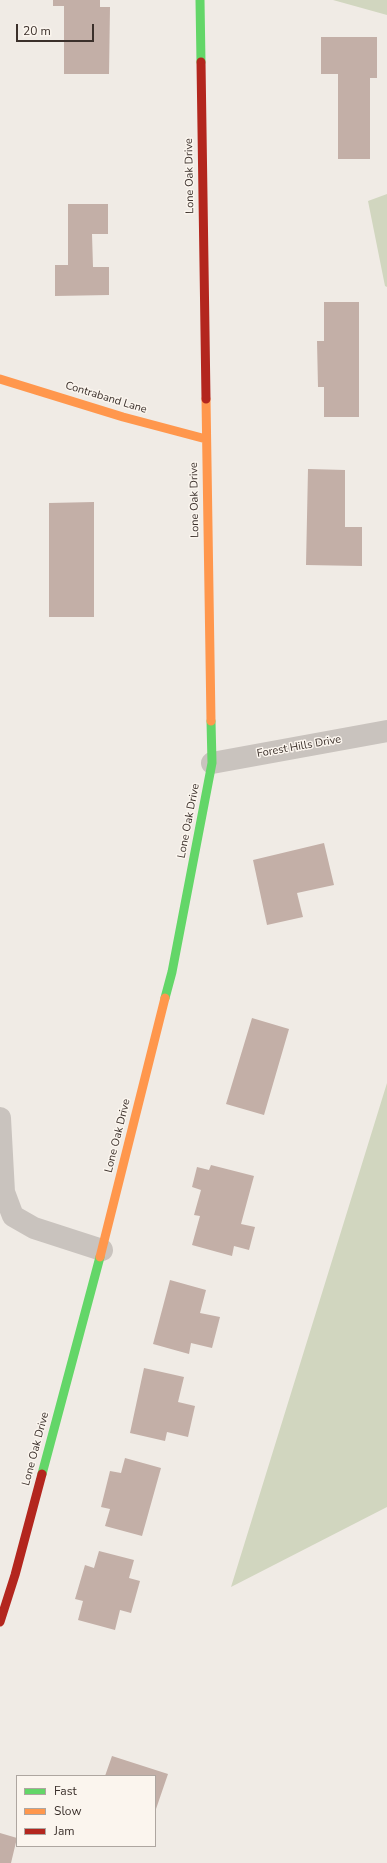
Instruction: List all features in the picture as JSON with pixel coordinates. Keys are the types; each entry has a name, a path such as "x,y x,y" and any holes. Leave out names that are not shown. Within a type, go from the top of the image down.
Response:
{"street":[{"name":"Lone Oak Drive","path":"0,1622 15,1575 102,1250 172,972 212,763 200,0"},
{"name":"Contraband Lane","path":"0,379 123,417 206,439"},
{"name":"Forest Hills Drive","path":"212,763 387,731"},
{"path":"0,1118 4,1192 13,1216 34,1228 102,1250"}],"green space":[{"path":"333,0 387,0 387,15"},
{"path":"387,194 387,287 385,286 368,201"},
{"path":"387,1083 387,1507 231,1587"}],"building":[{"path":"53,0 100,0 100,7 110,7 109,74 64,74 64,6 53,6"},
{"path":"321,37 377,37 377,78 370,78 370,159 338,159 338,74 321,74"},
{"path":"68,204 108,204 108,234 92,234 93,267 109,267 109,295 55,296 55,265 68,265"},
{"path":"324,302 359,302 359,417 324,417 324,387 318,387 317,341 324,341"},
{"path":"308,469 345,470 345,527 362,527 362,566 306,565"},
{"path":"94,502 94,617 49,617 49,503"},
{"path":"324,843 334,885 297,893 303,917 267,925 253,860"},
{"path":"252,1018 289,1029 264,1115 226,1104"},
{"path":"211,1165 254,1176 241,1224 255,1227 249,1250 234,1246 232,1256 192,1245 200,1216 194,1215 201,1190 192,1187 197,1167 209,1170"},
{"path":"170,1280 206,1290 200,1313 220,1317 212,1348 191,1343 189,1354 153,1344"},
{"path":"144,1368 184,1377 178,1402 195,1406 188,1437 167,1432 165,1441 130,1433"},
{"path":"125,1458 161,1468 142,1536 105,1526 110,1509 101,1507 110,1471 121,1473"},
{"path":"99,1551 134,1560 129,1578 140,1581 131,1613 120,1610 115,1630 78,1620 83,1601 75,1599 85,1565 94,1568"},
{"path":"112,1756 168,1774 156,1809 156,1775 105,1775"},
{"path":"0,1833 16,1838 16,1842 11,1863 0,1863"}],"traffic: fast":[{"path":"200,0 201,62"},
{"path":"165,998 172,972 212,763 211,721"},
{"path":"42,1474 100,1257"}],"traffic: slow":[{"path":"0,379 123,417 206,439"},
{"path":"206,399 211,721"},
{"path":"100,1257 165,998"}],"traffic: jam":[{"path":"201,62 206,399"},
{"path":"0,1622 15,1575 42,1474"}]}
